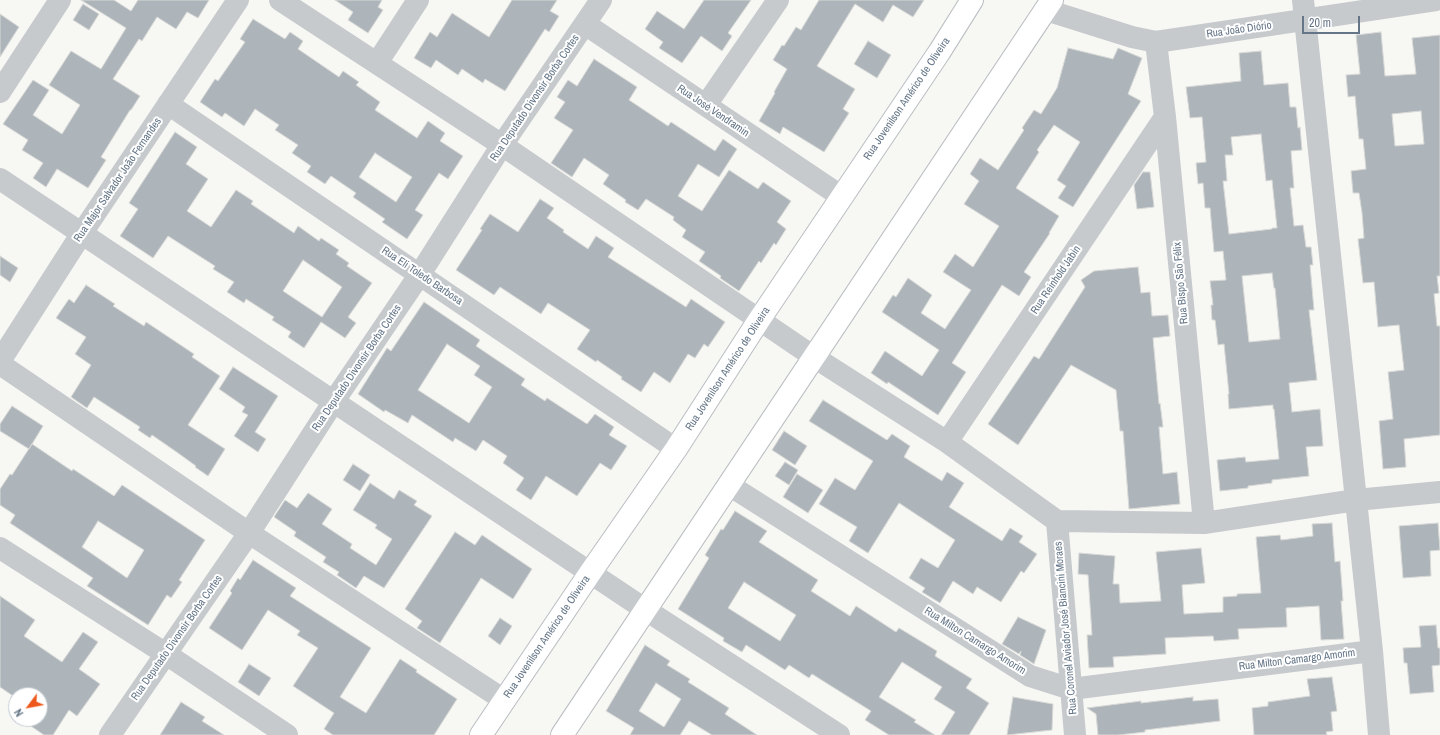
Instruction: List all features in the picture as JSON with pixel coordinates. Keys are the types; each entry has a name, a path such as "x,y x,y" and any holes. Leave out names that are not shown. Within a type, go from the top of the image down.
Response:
{"main road":[{"name":"Rua Jovenilson Américo de Oliveira","path":"481,735 590,573 676,449 759,320 940,51 972,0"},
{"path":"562,735 1049,5"}],"street":[{"path":"0,92 60,0"},
{"name":"Rua Major Salvador João Fernandes","path":"0,361 82,233 238,0"},
{"path":"280,0 502,145 814,357 947,442 1057,521 1204,523 1356,500 1440,492"},
{"path":"377,63 418,0"},
{"name":"Rua Deputado Divonsir Borba Cortes","path":"110,735 249,533 334,401 420,274 502,145 601,0"},
{"path":"706,105 778,0"},
{"name":"Rua João Diório","path":"1049,5 1132,37 1156,42 1304,10 1436,0"},
{"path":"1304,10 1372,651 1379,735"},
{"name":"Rua José Vendramin","path":"585,24 842,197"},
{"name":"Rua Bispo São Félix","path":"1156,42 1165,117 1204,523"},
{"name":"Rua Eli Toledo Barbosa","path":"168,104 676,449"},
{"name":"Rua Reinhold Jabin","path":"947,442 1165,117"},
{"path":"0,178 590,573 839,735"},
{"path":"0,364 249,533 504,700"},
{"name":"Rua Milton Camargo Amorim","path":"729,485 1030,676 1071,689 1372,651"},
{"name":"Rua Coronel Aviador José Biancini Moraes","path":"1057,521 1075,735"},
{"path":"0,548 166,654 287,735"}],"building":[{"path":"81,0 114,0 131,11 138,0 209,0 198,18 187,12 176,29 157,17 142,41 139,39 113,79 140,96 101,157 106,160 88,188 57,169 46,187 33,178 43,163 22,150 28,140 3,124 33,80 49,90 33,115 62,134 80,105 49,85 71,51 101,69 126,28"},
{"path":"335,0 382,0 378,7 383,10 368,33 348,20 353,12"},
{"path":"512,0 557,0 550,11 559,16 549,32 545,29 505,91 485,79 483,83 462,69 458,75 436,60 431,68 414,58 430,32 437,37 452,13 489,37"},
{"path":"704,0 751,0 728,33 732,36 722,51 701,36 682,63 659,48 663,42 645,29 657,11 684,29"},
{"path":"819,0 924,0 913,17 893,5 883,22 855,4 817,66 855,89 843,109 849,113 824,152 783,127 780,134 759,121 787,69 773,60 796,27 801,30"},
{"path":"83,4 99,14 89,30 73,20"},
{"path":"0,14 19,27 0,57"},
{"path":"253,19 285,39 290,32 303,41 298,49 339,77 343,71 359,82 356,85 380,102 375,110 417,138 428,121 445,133 440,141 463,156 448,179 439,173 415,210 423,215 407,239 382,222 385,219 353,197 356,193 331,176 325,184 307,172 311,166 292,153 298,145 275,130 279,125 255,109 244,126 225,113 222,117 200,102 215,79 218,81 245,42 240,39","holes":["375,153 412,177 396,202 359,177"]},
{"path":"1381,32 1385,76 1416,74 1412,38 1440,35 1440,276 1437,276 1439,293 1434,294 1437,326 1440,326 1440,435 1404,439 1406,467 1383,469 1379,421 1393,419 1388,372 1404,370 1399,325 1378,327 1374,282 1363,283 1358,239 1364,238 1362,213 1359,193 1353,193 1351,171 1366,169 1363,139 1359,139 1355,96 1348,97 1346,75 1360,74 1356,35","holes":["1421,111 1424,144 1395,146 1392,114"]},
{"path":"868,41 891,55 877,78 854,64"},
{"path":"1068,48 1113,59 1118,48 1142,58 1128,94 1141,101 1073,207 1058,198 1066,186 1057,180 1080,142 1054,125 1037,150 1039,152 1016,188 1059,216 1050,233 1024,272 1031,277 1019,296 1002,285 952,363 966,372 938,415 888,382 887,384 871,373 885,351 922,376 939,350 882,312 893,295 896,297 908,278 932,295 921,313 945,329 971,290 943,272 955,254 973,267 999,226 964,204 979,181 970,174 980,158 998,170 1024,130 1022,128 1034,110 1041,114 1057,88"},
{"path":"1261,51 1264,85 1288,83 1290,107 1296,107 1302,150 1291,151 1294,188 1290,188 1294,226 1303,225 1306,247 1311,247 1313,265 1310,265 1314,310 1309,310 1317,380 1289,383 1292,412 1320,409 1323,446 1306,447 1309,476 1272,480 1272,483 1248,486 1248,488 1220,491 1217,460 1245,457 1246,462 1279,459 1273,405 1229,409 1224,344 1218,345 1215,320 1212,320 1211,305 1213,305 1210,281 1226,280 1223,251 1214,252 1210,208 1205,208 1203,183 1198,184 1196,163 1206,162 1202,117 1190,118 1186,87 1241,81 1239,53","holes":["1261,134 1266,181 1272,180 1277,228 1229,234 1223,181 1227,181 1225,155 1233,155 1231,137","1272,273 1280,339 1249,342 1242,276"]},
{"path":"594,59 637,87 629,100 668,126 671,122 715,151 723,139 737,149 719,177 698,164 678,196 702,211 729,170 758,189 763,182 791,201 777,222 786,229 776,245 774,243 761,263 759,261 739,291 699,261 705,252 682,237 686,230 673,220 674,217 646,199 638,210 625,202 626,200 603,184 609,175 584,158 572,177 551,163 573,130 554,118 565,102 557,97 568,80 577,86"},
{"path":"175,132 197,147 186,164 208,179 187,211 211,227 236,190 253,201 251,204 294,233 298,226 319,241 321,238 339,250 336,254 349,263 347,266 372,283 348,317 356,323 345,338 321,322 304,348 288,337 291,332 272,320 274,317 246,299 244,303 227,292 234,282 213,269 215,266 168,236 153,258 120,236 138,209 129,203","holes":["303,260 342,287 322,317 283,291"]},
{"path":"1143,172 1150,172 1154,207 1137,209 1134,185"},
{"path":"540,199 554,208 547,218 564,230 563,232 588,249 596,236 614,248 608,257 686,307 691,299 725,322 708,347 704,344 695,358 688,354 670,383 654,372 641,392 621,379 622,377 597,360 596,362 577,349 590,330 548,303 541,314 500,287 494,295 456,270 482,230 480,229 490,214 518,232"},
{"path":"0,256 18,268 10,282 0,275"},
{"path":"1138,267 1141,293 1150,292 1152,316 1168,315 1170,336 1153,338 1159,404 1160,403 1163,427 1159,427 1163,474 1177,472 1180,504 1129,509 1123,431 1120,431 1116,390 1071,365 1018,445 988,424 1034,356 1039,359 1085,287 1081,280 1094,271"},
{"path":"86,285 115,304 113,306 144,326 146,322 194,354 192,357 220,376 188,425 225,449 208,476 152,435 150,438 138,430 140,427 94,397 87,408 71,397 91,365 75,354 86,337 56,318 69,299 74,303"},
{"path":"424,302 480,340 476,346 525,379 521,385 545,401 547,398 587,424 595,414 614,427 609,435 627,446 611,470 600,463 577,496 546,476 531,500 516,490 524,478 503,463 507,456 483,440 476,451 455,438 453,442 412,415 408,423 385,410 384,412 358,394 387,348 391,351","holes":["447,344 480,366 474,375 492,387 469,423 418,390"]},
{"path":"233,367 278,396 255,432 266,439 258,452 234,436 248,415 242,412 245,407 219,389"},
{"path":"823,400 887,440 892,434 910,446 904,457 942,481 947,472 964,483 949,507 1002,541 1010,528 1023,536 1019,542 1037,554 1024,573 1021,571 1001,602 977,587 973,594 953,581 940,603 922,592 925,588 909,578 921,558 938,568 955,540 899,503 868,553 849,541 857,527 819,504 835,478 855,490 873,461 809,421"},
{"path":"12,406 43,426 29,449 0,431 0,424"},
{"path":"784,431 807,446 795,465 772,450"},
{"path":"32,444 72,471 73,469 114,496 122,485 205,540 179,580 182,582 171,598 167,595 148,625 87,586 93,578 10,523 15,515 0,505 0,489 10,474 12,475","holes":["98,521 144,550 127,578 82,547"]},
{"path":"785,462 798,470 789,485 775,476"},
{"path":"353,464 370,475 360,491 343,480"},
{"path":"797,474 823,490 808,513 783,497"},
{"path":"370,483 394,499 399,490 417,501 414,505 432,516 384,588 364,576 356,588 337,575 339,572 323,562 326,557 294,536 296,532 274,517 285,500 297,508 308,493 332,509 322,524 352,544 350,548 376,565 392,539 375,528 377,525 353,510"},
{"path":"735,511 767,531 759,542 818,580 811,591 850,616 856,606 896,632 899,628 937,651 935,656 972,679 966,688 989,703 969,735 941,735 955,712 934,699 942,687 902,662 879,697 916,720 914,722 935,735 889,735 865,720 871,711 812,674 809,678 789,665 785,670 746,645 742,652 723,641 724,638 678,609 709,558 705,555 721,529 723,530","holes":["744,582 796,615 780,641 728,608"]},
{"path":"1332,523 1335,562 1340,561 1344,639 1321,640 1319,606 1286,608 1287,627 1238,629 1239,639 1214,641 1213,636 1165,638 1166,654 1113,657 1114,667 1089,668 1087,635 1092,635 1088,575 1078,574 1079,553 1115,556 1113,584 1119,584 1120,603 1161,601 1156,552 1201,548 1205,583 1182,585 1184,614 1223,612 1223,597 1237,596 1237,594 1261,593 1256,537 1280,535 1281,540 1313,536 1312,524"},
{"path":"1438,523 1440,550 1430,551 1431,576 1403,578 1399,526"},
{"path":"455,532 475,545 482,535 532,569 513,599 481,578 440,643 417,628 422,621 405,609"},
{"path":"253,560 296,588 290,596 371,648 340,697 366,713 400,659 417,670 416,672 457,699 434,735 333,735 324,729 334,713 293,686 318,648 297,635 300,631 268,610 242,650 209,628 232,593 230,591 238,578 240,580"},
{"path":"0,596 35,620 24,636 62,662 83,632 98,642 79,669 100,684 77,716 69,710 53,735 44,735 32,727 48,727 48,687 8,687 8,692 0,687"},
{"path":"1018,617 1046,630 1034,664 1020,655 1021,651 1019,654 1002,644"},
{"path":"500,618 512,626 500,645 488,636"},
{"path":"1436,625 1438,648 1440,648 1440,665 1432,666 1434,692 1410,694 1407,663 1404,663 1403,648 1421,647 1419,626"},
{"path":"645,645 670,661 667,665 690,679 688,682 729,708 725,714 757,735 712,735 689,721 680,735 630,735 634,728 606,711","holes":["656,683 681,699 664,727 639,711"]},
{"path":"249,664 271,678 259,696 238,682"},
{"path":"1332,677 1337,711 1331,712 1333,731 1326,732 1327,735 1254,735 1252,708 1268,706 1268,702 1310,696 1307,679"},
{"path":"1013,697 1053,704 1052,730 1007,735"},
{"path":"1193,697 1193,701 1218,699 1220,721 1145,730 1145,732 1118,735 1098,735 1096,714 1087,708 1141,701 1141,703"},
{"path":"181,702 205,717 202,721 224,735 160,735"}]}
